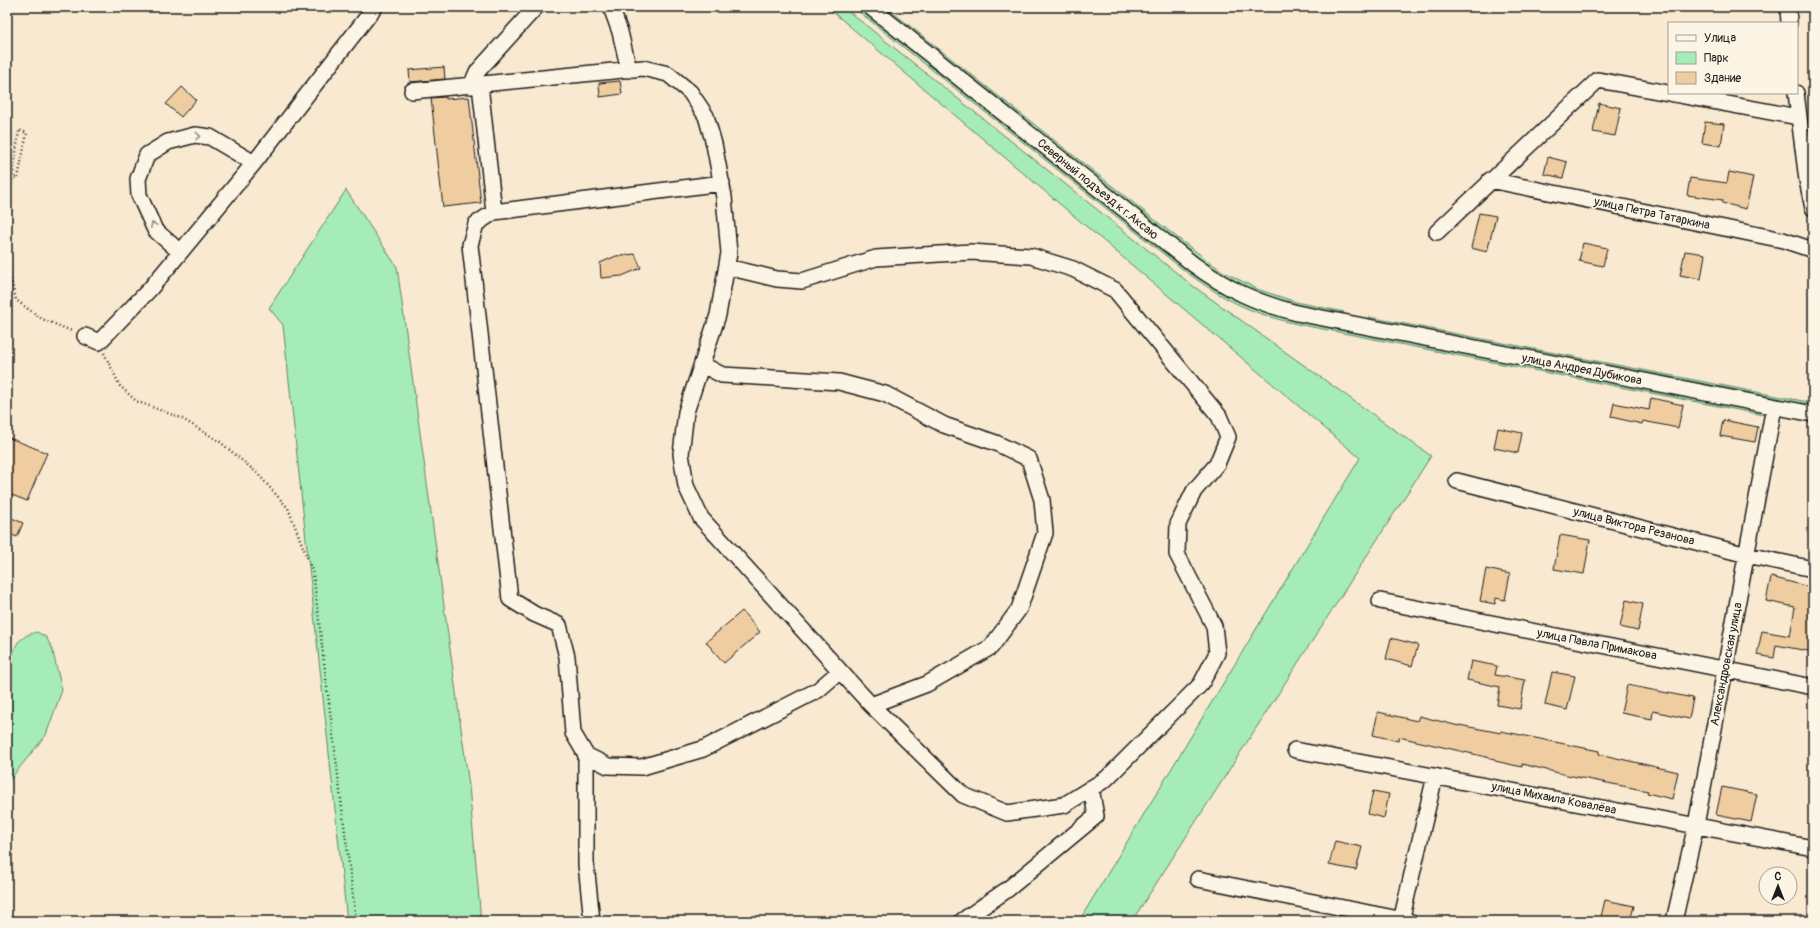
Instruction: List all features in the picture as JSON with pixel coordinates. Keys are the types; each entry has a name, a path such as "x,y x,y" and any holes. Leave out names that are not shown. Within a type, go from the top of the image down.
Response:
{"street":[{"path":"84,336 99,342 150,289 254,163 375,7"},
{"path":"494,212 475,85 477,72 536,7"},
{"path":"611,7 620,32 629,70"},
{"name":"Северный подъезд к г.Аксаю","path":"870,7 1210,276 1241,295 1264,304 1297,313 1350,324"},
{"path":"1788,7 1789,22"},
{"path":"412,91 643,68 668,74 690,92 706,116 722,183 729,253 718,315 703,365 686,412 681,454 686,486 702,518 871,705 963,795 1007,814 1064,805 1106,779 1201,684 1217,653 1214,626 1177,554 1178,524 1194,491 1216,464 1228,437 1219,416 1115,290 1073,269 1031,256 971,252 876,258 802,281 777,279 727,267"},
{"path":"1437,232 1490,180 1598,80 1668,93"},
{"path":"1674,94 1798,117"},
{"path":"1796,94 1798,117 1813,208"},
{"path":"180,252 154,230 139,195 138,179 147,155 168,142 195,135 210,137 254,163"},
{"name":"улица Петра Татаркина","path":"1490,180 1783,240 1813,250"},
{"path":"592,921 586,864 586,755 573,733 567,657 559,625 534,614 510,599 470,245 476,224 494,212 722,183"},
{"name":"улица Андрея Дубикова","path":"1350,324 1813,414"},
{"path":"703,365 722,375 839,382 885,394 944,425 996,443 1029,459 1042,500 1045,533 1019,609 991,647 927,684 871,705"},
{"name":"Александровская улица","path":"1674,921 1696,825 1774,407"},
{"name":"улица Виктора Резанова","path":"1457,481 1747,555 1813,569"},
{"name":"улица Павла Примакова","path":"1380,601 1813,687"},
{"path":"586,755 608,766 642,767 703,749 818,690 840,671"},
{"name":"улица Михаила Ковалёва","path":"1295,750 1813,848"},
{"path":"1198,879 1404,920 1435,776"},
{"path":"962,921 1008,889 1096,816 1091,788"}],"path":[{"path":"7,176 18,178 27,133 19,130 10,196 8,257 10,276 16,300 42,319 84,336"},
{"path":"99,342 120,386 136,401 181,418 218,441 258,473 288,508 312,573 356,921"}],"green space":[{"path":"827,7 843,7 1193,286 1431,456 1132,921 1079,921 1360,458"},
{"path":"853,7 860,7 1192,272 1239,301 1264,311 1292,319 1761,411 1764,415 1297,324 1251,310 1225,298 1185,271"},
{"path":"880,7 886,7 1179,239 1222,271 1257,289 1296,302 1344,312 1319,312 1288,304 1227,279 1196,257"},
{"path":"346,190 397,267 469,786 481,921 347,921 283,325 269,308"},
{"path":"1369,317 1813,403 1813,408 1372,320"},
{"path":"37,632 46,637 52,648 62,690 46,735 7,783 7,664 18,642 27,635"}],"building":[{"path":"444,67 445,79 410,82 409,70"},
{"path":"620,81 622,94 600,97 599,83"},
{"path":"182,87 196,100 181,117 166,104"},
{"path":"446,97 446,99 469,97 481,203 443,207 431,98"},
{"path":"1599,103 1621,108 1615,136 1593,132"},
{"path":"1705,122 1724,124 1721,146 1702,143"},
{"path":"1548,157 1567,162 1563,178 1544,174"},
{"path":"1729,172 1753,177 1746,209 1722,203 1723,200 1687,195 1690,178 1727,183"},
{"path":"1479,213 1496,216 1487,252 1471,248"},
{"path":"1583,243 1607,248 1603,266 1579,261"},
{"path":"1685,251 1705,254 1701,279 1680,275"},
{"path":"635,254 641,268 622,276 601,278 600,263 616,256"},
{"path":"1651,398 1683,405 1678,428 1643,421 1642,424 1611,417 1614,403 1649,410"},
{"path":"1723,420 1758,427 1755,442 1720,436"},
{"path":"1498,428 1522,433 1518,453 1494,448"},
{"path":"7,437 47,453 27,501 7,493"},
{"path":"7,516 23,523 17,537 7,533"},
{"path":"1560,535 1590,540 1584,574 1554,569"},
{"path":"1486,569 1510,574 1505,600 1496,598 1495,604 1480,601"},
{"path":"1771,577 1813,588 1813,652 1776,645 1774,658 1757,655 1762,631 1790,636 1795,607 1766,601"},
{"path":"1626,600 1643,604 1638,631 1620,627"},
{"path":"742,611 760,632 724,663 706,642"},
{"path":"1391,638 1418,645 1412,666 1386,659"},
{"path":"1471,661 1497,666 1495,675 1525,680 1520,709 1497,705 1500,687 1467,680"},
{"path":"1552,672 1575,676 1567,710 1545,705"},
{"path":"1627,685 1693,698 1689,719 1653,711 1652,719 1621,713"},
{"path":"1378,712 1417,721 1419,716 1459,726 1501,733 1501,731 1599,751 1599,754 1678,772 1672,799 1647,793 1648,791 1567,775 1522,764 1522,767 1495,761 1495,759 1399,737 1398,741 1373,735"},
{"path":"1722,787 1757,794 1751,822 1716,815"},
{"path":"1373,791 1389,794 1384,818 1368,814"},
{"path":"1335,841 1362,847 1356,870 1329,865"},
{"path":"1605,900 1634,906 1630,921 1600,921"}]}
